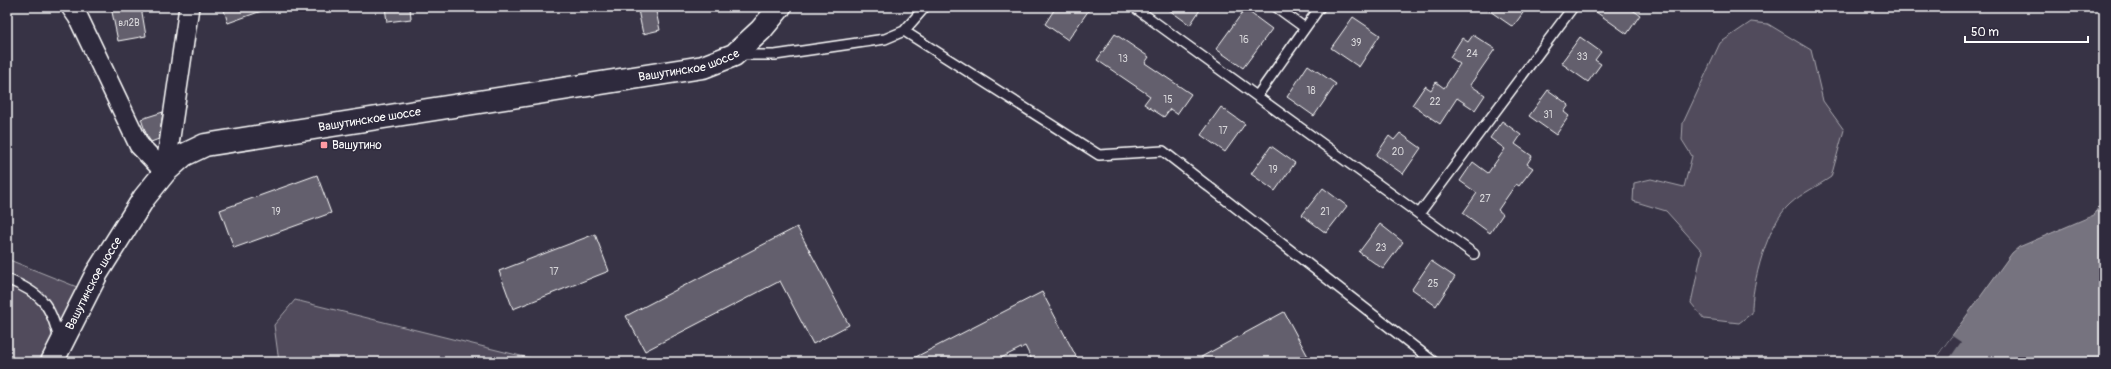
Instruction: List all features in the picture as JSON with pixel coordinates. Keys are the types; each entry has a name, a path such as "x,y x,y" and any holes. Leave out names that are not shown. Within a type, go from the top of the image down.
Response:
{"street":[{"path":"71,7 78,17 139,145 165,172"},
{"path":"165,172 189,7"},
{"name":"Вашутинское шоссе","path":"56,353 97,273 144,198 165,172 184,155 205,145 703,67 734,55 760,30 780,7"}],"lane":[{"path":"734,55 775,55 885,39 904,31 925,7"},
{"path":"1134,7 1474,254"},
{"path":"1276,7 1305,28"},
{"path":"1257,96 1320,7"},
{"path":"1419,214 1573,7"},
{"path":"904,31 1099,155 1163,151 1434,362"},
{"path":"7,279 26,287 40,297 54,319 56,353"}],"shaded area":[{"path":"1751,22 1768,24 1811,50 1823,101 1844,130 1831,177 1790,204 1782,213 1775,225 1762,255 1754,286 1752,313 1739,323 1704,319 1691,303 1702,251 1666,211 1633,201 1634,183 1651,179 1684,187 1692,156 1682,140 1683,123 1720,43"},
{"path":"2104,201 2104,362 1933,362 2012,253 2019,247 2094,215"},
{"path":"7,259 82,289 49,362 7,362"},
{"path":"295,300 545,362 279,362 274,325"}],"pier":[{"path":"1952,336 1961,342 1947,362 1933,362"}],"building":[{"path":"111,7 141,7 146,36 118,41"},
{"path":"223,7 266,7 267,9 228,23"},
{"path":"385,7 410,7 411,19 387,22"},
{"path":"655,7 660,30 643,34 638,10"},
{"path":"1056,7 1091,7 1068,40 1045,24"},
{"path":"1165,7 1202,7 1190,25"},
{"path":"1484,7 1527,7 1513,27"},
{"path":"1589,7 1628,7 1640,15 1627,34"},
{"path":"1245,9 1272,29 1243,68 1216,49"},
{"path":"1353,17 1380,35 1359,67 1331,48"},
{"path":"1115,34 1149,57 1145,63 1191,94 1177,114 1170,109 1164,117 1144,104 1150,96 1097,60"},
{"path":"1473,35 1495,49 1470,85 1485,95 1475,110 1457,98 1440,124 1412,105 1425,86 1431,90 1436,82 1444,88 1460,64 1450,57 1462,38 1468,42"},
{"path":"1580,37 1601,52 1595,60 1601,64 1588,82 1561,63"},
{"path":"1308,65 1336,84 1314,116 1287,97"},
{"path":"1548,90 1569,105 1564,112 1569,116 1556,135 1529,116"},
{"path":"1221,107 1245,124 1225,152 1201,135"},
{"path":"163,112 159,139 151,142 147,136 141,119"},
{"path":"1502,121 1521,135 1515,144 1532,156 1527,164 1533,168 1519,186 1516,184 1498,210 1503,214 1490,233 1463,213 1477,193 1460,181 1473,162 1488,173 1505,149 1490,138"},
{"path":"1400,133 1421,148 1403,174 1376,155 1389,136 1394,140"},
{"path":"1271,146 1295,163 1275,191 1251,174"},
{"path":"317,175 331,213 234,248 220,210"},
{"path":"1323,188 1347,206 1326,233 1302,215"},
{"path":"1380,224 1403,242 1383,269 1359,252"},
{"path":"797,227 849,325 813,344 780,281 645,351 626,316"},
{"path":"595,234 609,271 513,309 499,271"},
{"path":"1431,261 1455,277 1436,306 1412,289"},
{"path":"1042,292 1079,362 1033,362 1025,346 993,362 906,362"},
{"path":"1284,312 1311,362 1192,362"}],"place":[{"name":"Вашутино","path":"324,145"}]}
